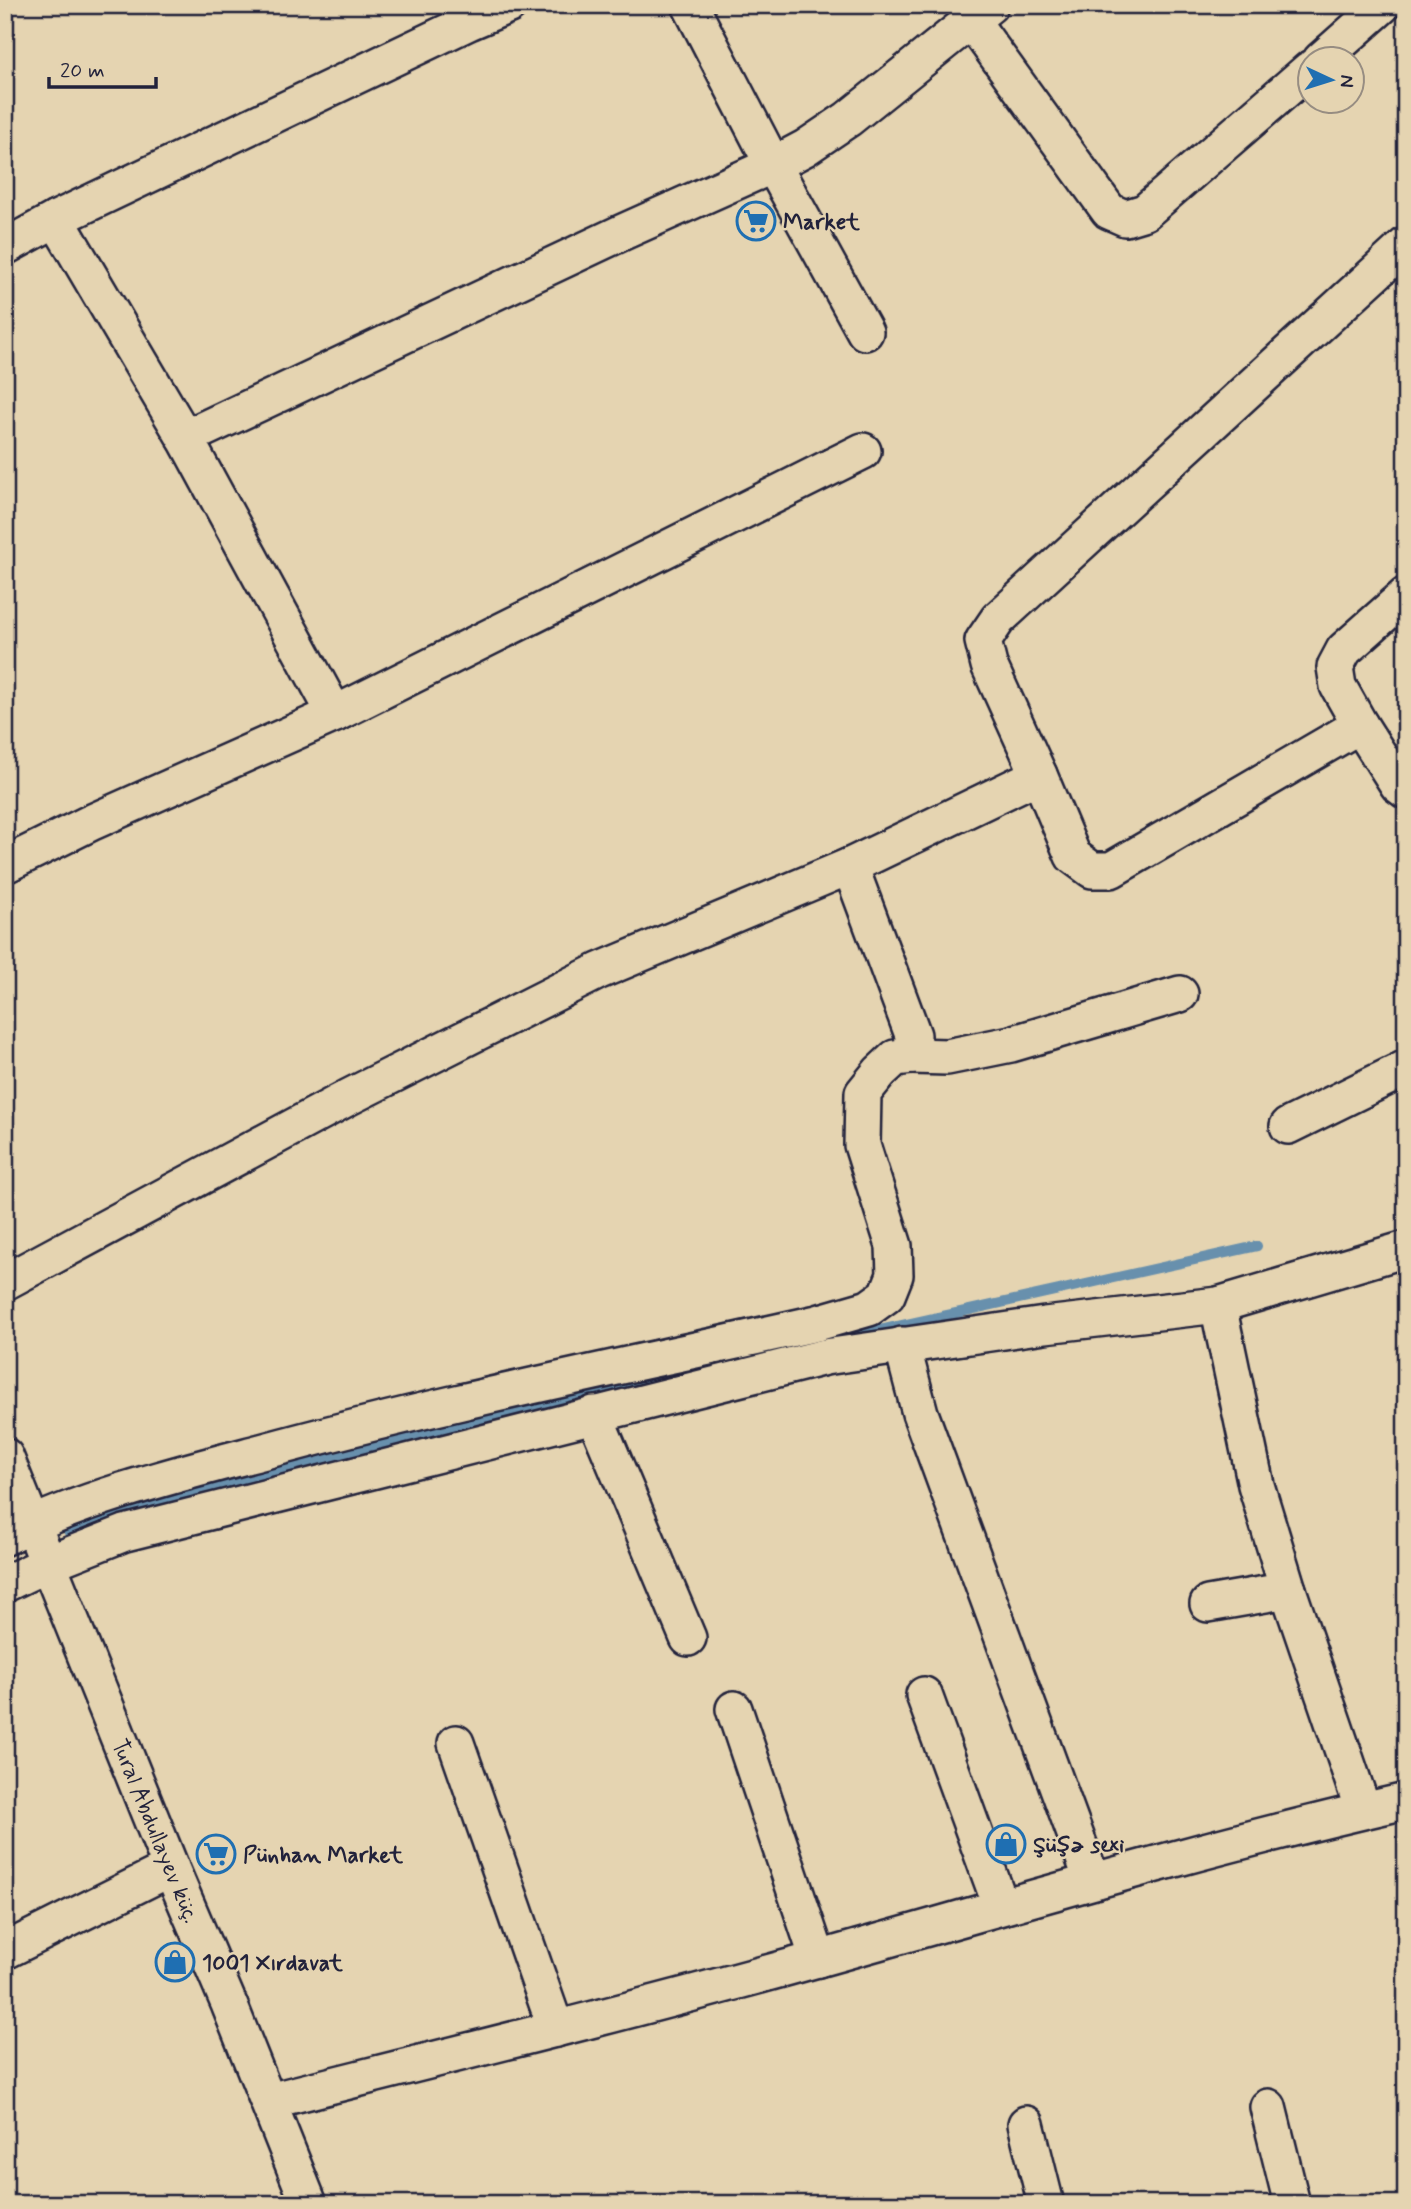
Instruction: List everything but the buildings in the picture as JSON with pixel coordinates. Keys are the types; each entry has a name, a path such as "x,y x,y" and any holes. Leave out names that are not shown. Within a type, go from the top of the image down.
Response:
{"street":[{"path":"5,247 56,219 509,5"},
{"path":"690,5 773,165 865,332"},
{"path":"1337,46 1383,5"},
{"path":"185,438 773,165 848,119 980,13 1109,211 1125,218 1145,212 1296,81"},
{"path":"56,219 185,438 335,713"},
{"path":"1360,725 1111,870 1092,870 1073,856 989,665 983,640 998,619 1406,245"},
{"path":"5,866 90,823 335,713 863,451"},
{"path":"1406,595 1345,650 1335,667 1338,686 1360,725 1398,785 1406,791"},
{"path":"5,1282 349,1097 599,971 849,866 1039,775"},
{"path":"849,866 905,1010 913,1035 912,1056"},
{"path":"19,1530 123,1489 324,1434 817,1323 869,1308 887,1294 895,1275 894,1246 862,1145 863,1093 880,1072 895,1059 912,1056 947,1057 1011,1044 1180,994"},
{"path":"1288,1126 1406,1068"},
{"path":"5,1584 49,1563 125,1533 825,1357 1045,1325 1218,1306 1406,1249"},
{"path":"1218,1306 1256,1485 1288,1590 1363,1810"},
{"path":"902,1345 920,1413 1092,1880"},
{"path":"594,1414 688,1638"},
{"name":"Tural Abdullayev küç.","path":"5,1456 19,1530 49,1563 309,2204"},
{"path":"1208,1604 1288,1590"},
{"path":"924,1695 1001,1906"},
{"path":"734,1709 818,1959"},
{"path":"456,1743 556,2029"},
{"path":"269,2101 556,2029 818,1959 1092,1880 1406,1801"},
{"path":"5,1951 171,1868"},
{"path":"1268,2107 1292,2204"},
{"path":"1026,2124 1046,2204"}],"waterway":[{"path":"853,1336 1257,1246"},
{"path":"68,1531 205,1489 534,1408 711,1368"}],"place":[{"name":"Market","path":"756,221"},
{"name":"Şüşə sexi","path":"1006,1844"},
{"name":"Pünhan Market","path":"216,1854"},
{"name":"1001 Xırdavat","path":"175,1962"}]}
